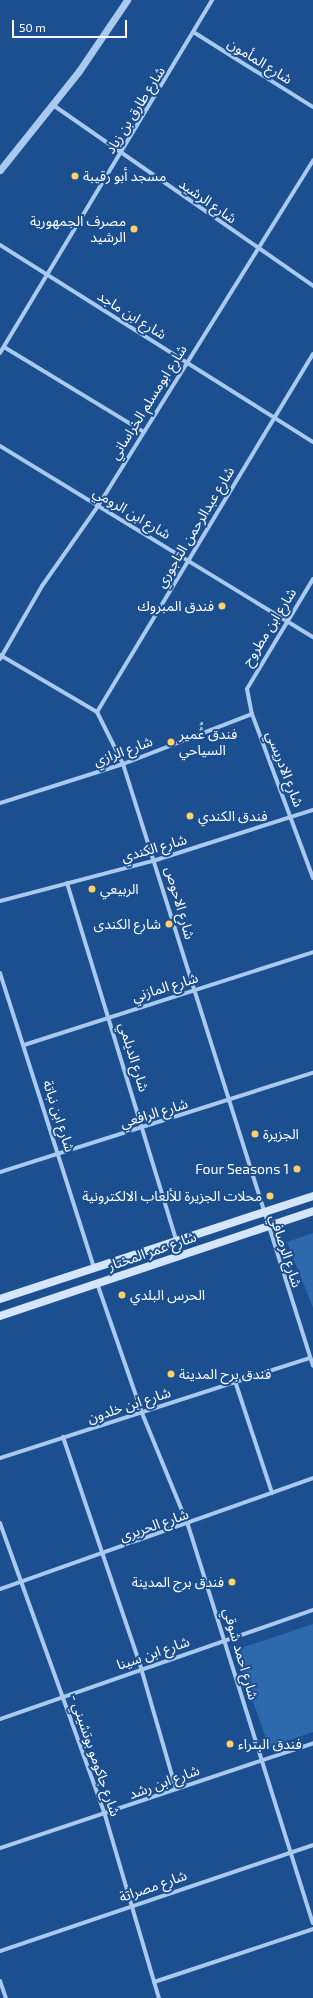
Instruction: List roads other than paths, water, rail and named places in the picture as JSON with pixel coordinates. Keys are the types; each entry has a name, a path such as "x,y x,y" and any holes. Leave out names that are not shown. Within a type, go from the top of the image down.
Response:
{"main road":[{"name":"شارع عمر المختار","path":"0,1299 313,1196"},
{"name":"شارع عمر المختار","path":"0,1316 313,1211"}],"street":[{"path":"0,170 53,104 127,0"},
{"name":"شارع طارق بن زياد","path":"0,353 195,33 212,0"},
{"name":"شارع المأمون","path":"195,33 313,106"},
{"name":"شارع الرشيد","path":"53,104 257,249 313,286"},
{"name":"شارع ابومسلم الخراساني","path":"1,657 42,586 98,506 185,361 313,160"},
{"name":"شارع ابن ماجد","path":"0,245 313,442"},
{"path":"4,347 142,431"},
{"name":"شارع عبدالرحمن التاجوري","path":"97,712 313,354"},
{"name":"شارع ابن الرومي","path":"0,446 313,637"},
{"name":"شارع ابن مطروح","path":"247,689 313,579"},
{"path":"1,657 97,712"},
{"name":"شارع الادريسي","path":"247,689 252,714 292,817 313,878"},
{"name":"شارع الاحوص","path":"97,712 123,764 156,860 194,990 232,1100 262,1212"},
{"name":"شارع الرازي","path":"0,803 123,764 252,714"},
{"name":"شارع الكندي","path":"0,902 156,860 313,810"},
{"name":"شارع الديلمي","path":"67,883 110,1016 176,1240"},
{"name":"شارع المازني","path":"24,1045 110,1016 313,952"},
{"name":"شارع ابن نباتة","path":"0,973 60,1153 94,1267"},
{"name":"شارع الرافعي","path":"0,1172 144,1128 313,1073"},
{"name":"شارع الرصافي","path":"262,1212 313,1366"},
{"name":"شارع احمد شوقي","path":"96,1283 142,1413 188,1525 227,1641 260,1760 313,1923"},
{"name":"شارع ابن خلدون","path":"0,1458 310,1358"},
{"path":"235,1381 272,1493"},
{"path":"63,1437 141,1668 176,1789"},
{"name":"شارع الحريري","path":"0,1589 104,1555 313,1478"},
{"name":"- شارع جاكومو بوتشيني","path":"0,1523 20,1583 64,1697 105,1815 159,1998"},
{"name":"شارع ابن سينا","path":"0,1719 141,1668 227,1641 313,1610"},
{"name":"شارع ابن رشد","path":"0,1848 105,1815 176,1789 313,1743"},
{"name":"شارع مصراتة","path":"0,1951 131,1905 313,1845"},
{"path":"154,1982 313,1929"},
{"path":"0,1981 6,1998"}],"place":[{"name":"مسجد أبو رقيبة","path":"75,176"},
{"name":"مصرف الجمهورية الرشيد","path":"134,229"},
{"name":"فندق المبروك","path":"222,606"},
{"name":"فندق عُُمير السياحي","path":"171,742"},
{"name":"فندق الكندي","path":"190,816"},
{"name":"الربيعي","path":"92,889"},
{"name":"شارع الكندى","path":"169,924"},
{"name":"الجزيرة","path":"255,1134"},
{"name":"Four Seasons 1","path":"297,1169"},
{"name":"محلات الجزيرة للألعاب الالكترونية","path":"270,1196"},
{"name":"الحرس البلدي","path":"122,1295"},
{"name":"فندق برح المدينة","path":"171,1374"},
{"name":"فندق برج المدينة","path":"232,1582"},
{"name":"فندق البتراء","path":"230,1744"}]}
